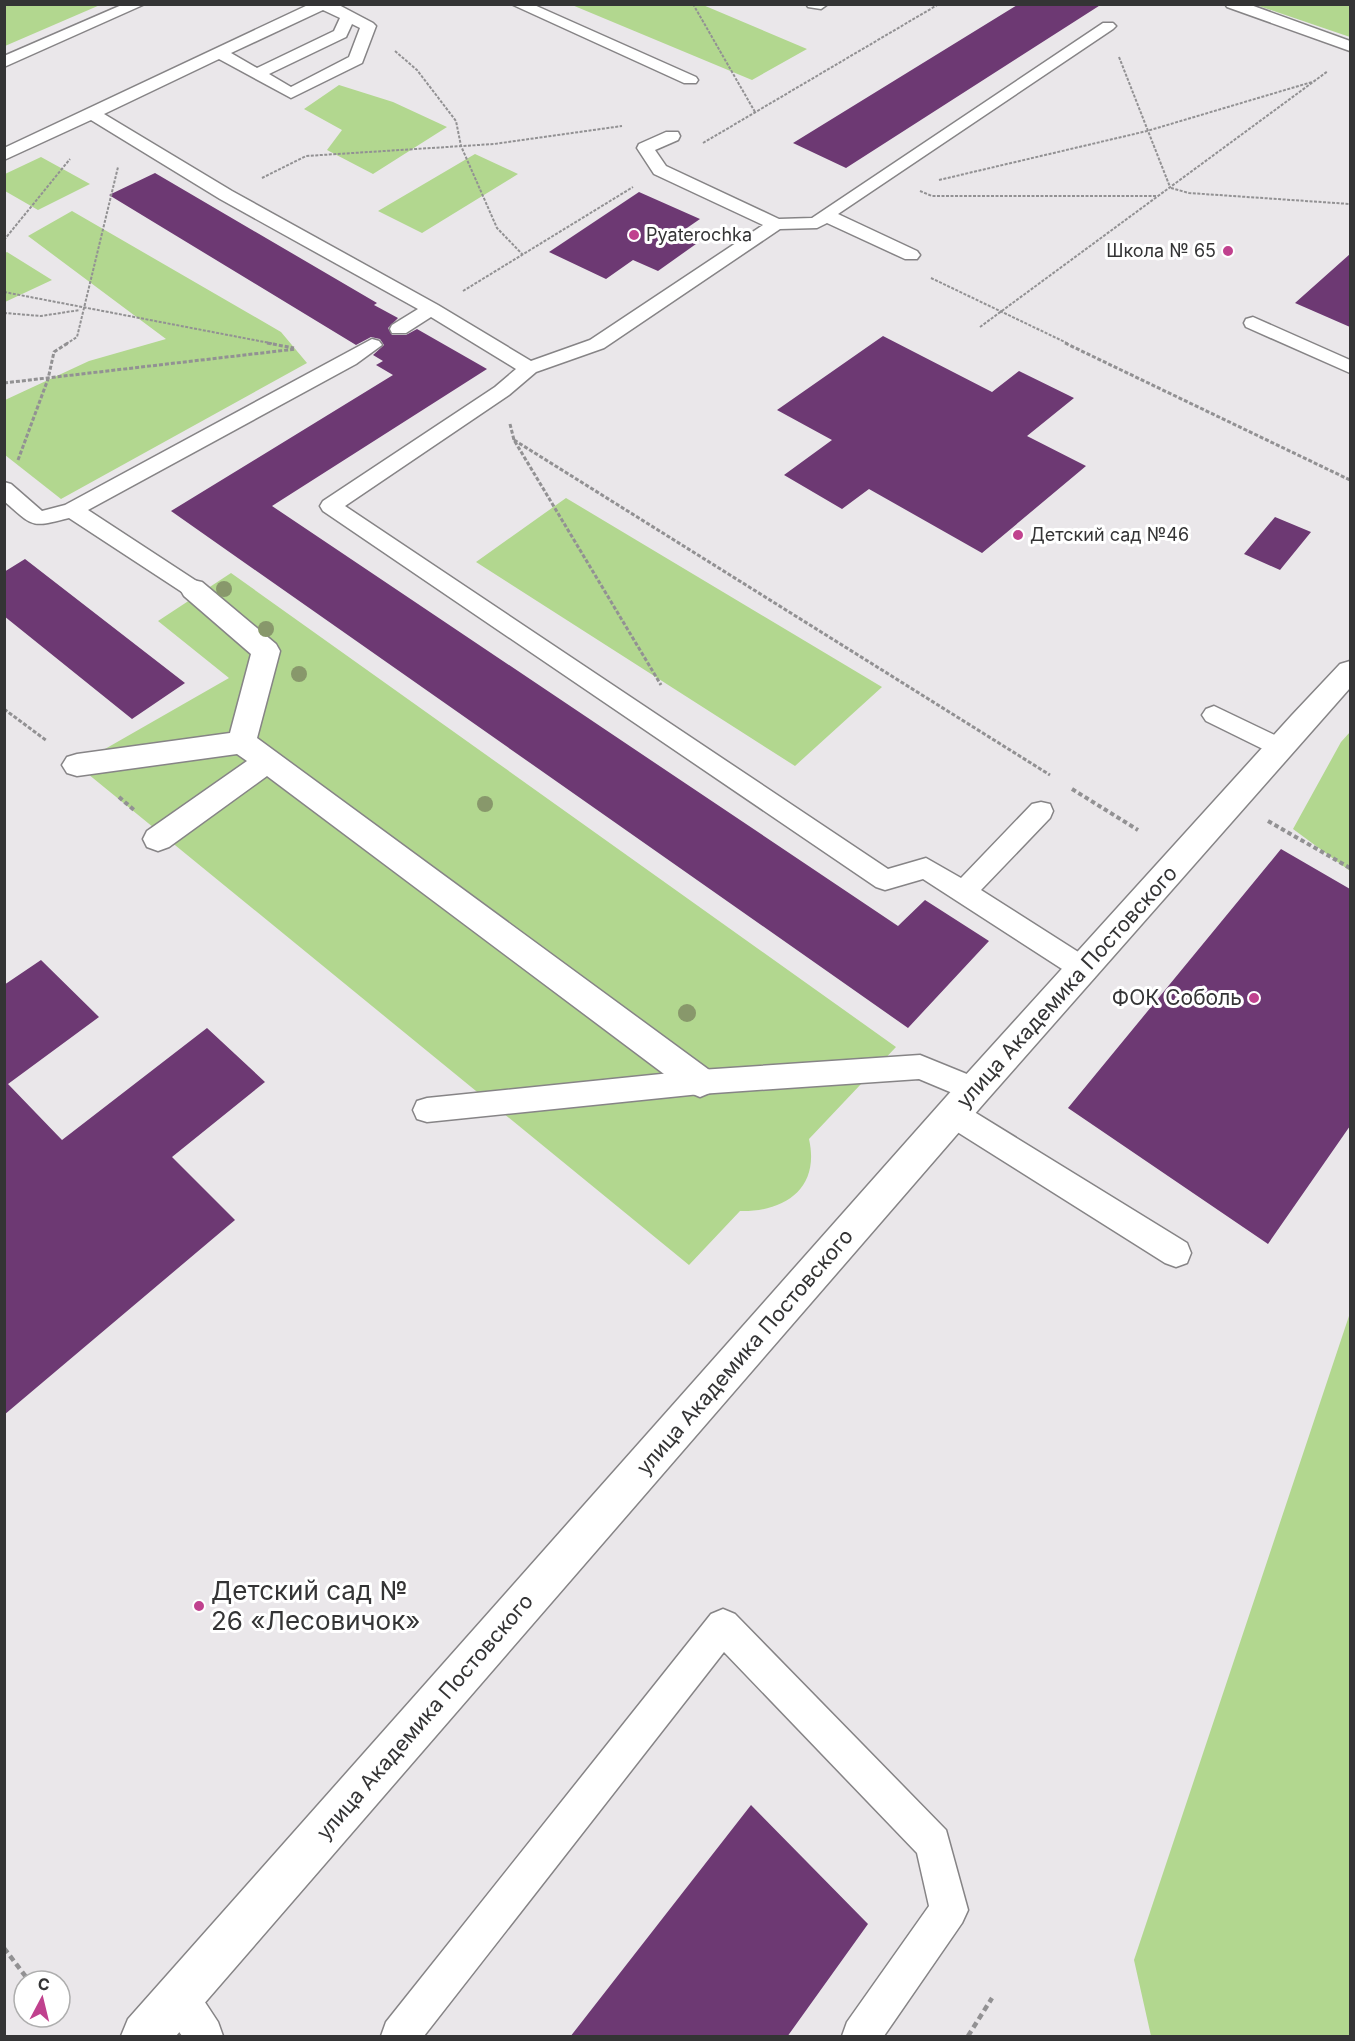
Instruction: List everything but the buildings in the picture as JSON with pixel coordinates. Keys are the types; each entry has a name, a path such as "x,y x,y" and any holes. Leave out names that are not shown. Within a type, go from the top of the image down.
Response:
{"street":[{"path":"193,589 266,651 242,742"},
{"name":"улица Академика Постовского","path":"145,2037 964,1102 1085,970 1232,800 1350,671"},
{"path":"77,765 242,742 700,1082"},
{"path":"158,839 269,760"}],"lane":[{"path":"4,62 138,4"},
{"path":"4,155 97,116 219,53 324,4 368,26 356,60 291,93 219,53"},
{"path":"518,4 690,80"},
{"path":"813,4 821,4"},
{"path":"1232,4 1350,46"},
{"path":"257,74 341,34 348,16"},
{"path":"672,136 645,148 660,170 776,224 816,223 1108,26"},
{"path":"97,116 226,195 431,309 529,368"},
{"path":"825,215 911,255"},
{"path":"776,224 597,344 529,368 502,391 330,506 885,880 926,868 1085,970"},
{"path":"399,330 431,309"},
{"path":"1253,323 1350,367"},
{"path":"6,490 38,519 72,510 349,360 372,345"},
{"path":"72,510 193,589"},
{"path":"1214,715 1280,747"},
{"path":"963,892 1041,811"},
{"path":"427,1110 700,1082 920,1066 964,1102 1176,1253"},
{"path":"400,2037 723,1626 933,1843 949,1910 861,2037"},
{"path":"179,1998 204,2037"}],"path":[{"path":"693,4 756,112"},
{"path":"368,26 417,70 456,122 462,146 497,228 523,255"},
{"path":"1108,26 1170,188"},
{"path":"980,327 1330,70"},
{"path":"909,187 1147,130 1315,81"},
{"path":"4,240 97,116"},
{"path":"226,195 306,156 494,144 621,126 672,136"},
{"path":"6,490 48,379 54,352 77,337 127,133"},
{"path":"883,176 932,196 1158,196"},
{"path":"1170,188 1189,193 1350,204"},
{"path":"929,277 1350,480"},
{"path":"4,292 298,348 4,383"},
{"path":"4,314 40,316 84,309"},
{"path":"502,391 514,440 662,687"},
{"path":"514,440 1058,780"},
{"path":"1068,786 1138,830"},
{"path":"1232,800 1350,868"},
{"path":"4,1948 21,1969"},
{"path":"968,2037 992,1998"}],"green space":[{"path":"5,4 100,4 100,5 5,46"},
{"path":"572,5 703,5 807,49 752,80"},
{"path":"1256,5 1350,5 1350,37"},
{"path":"339,85 393,102 447,127 373,174 327,150 342,130 304,109"},
{"path":"475,154 518,174 422,233 378,211"},
{"path":"41,157 90,184 38,210 5,191 5,174"},
{"path":"72,211 281,332 307,363 61,499 5,455 5,400 89,361 166,339 28,236"},
{"path":"7,252 52,280 5,302 5,253"},
{"path":"566,498 882,687 795,766 476,562"},
{"path":"231,573 896,1047 809,1139 811,1156 809,1171 804,1184 796,1194 772,1207 740,1211 689,1265 77,765 229,678 158,621"},
{"path":"1350,732 1350,871 1293,829 1341,742"},
{"path":"1350,1313 1350,2036 1151,2036 1134,1960"}],"place":[{"name":"Pyaterochka","path":"634,235"},
{"name":"Школа № 65","path":"1228,251"},
{"name":"Детский сад №46","path":"1018,535"},
{"name":"ФОК Соболь","path":"1254,998"},
{"name":"Детский сад № 26 «Лесовичок»","path":"199,1606"}]}
